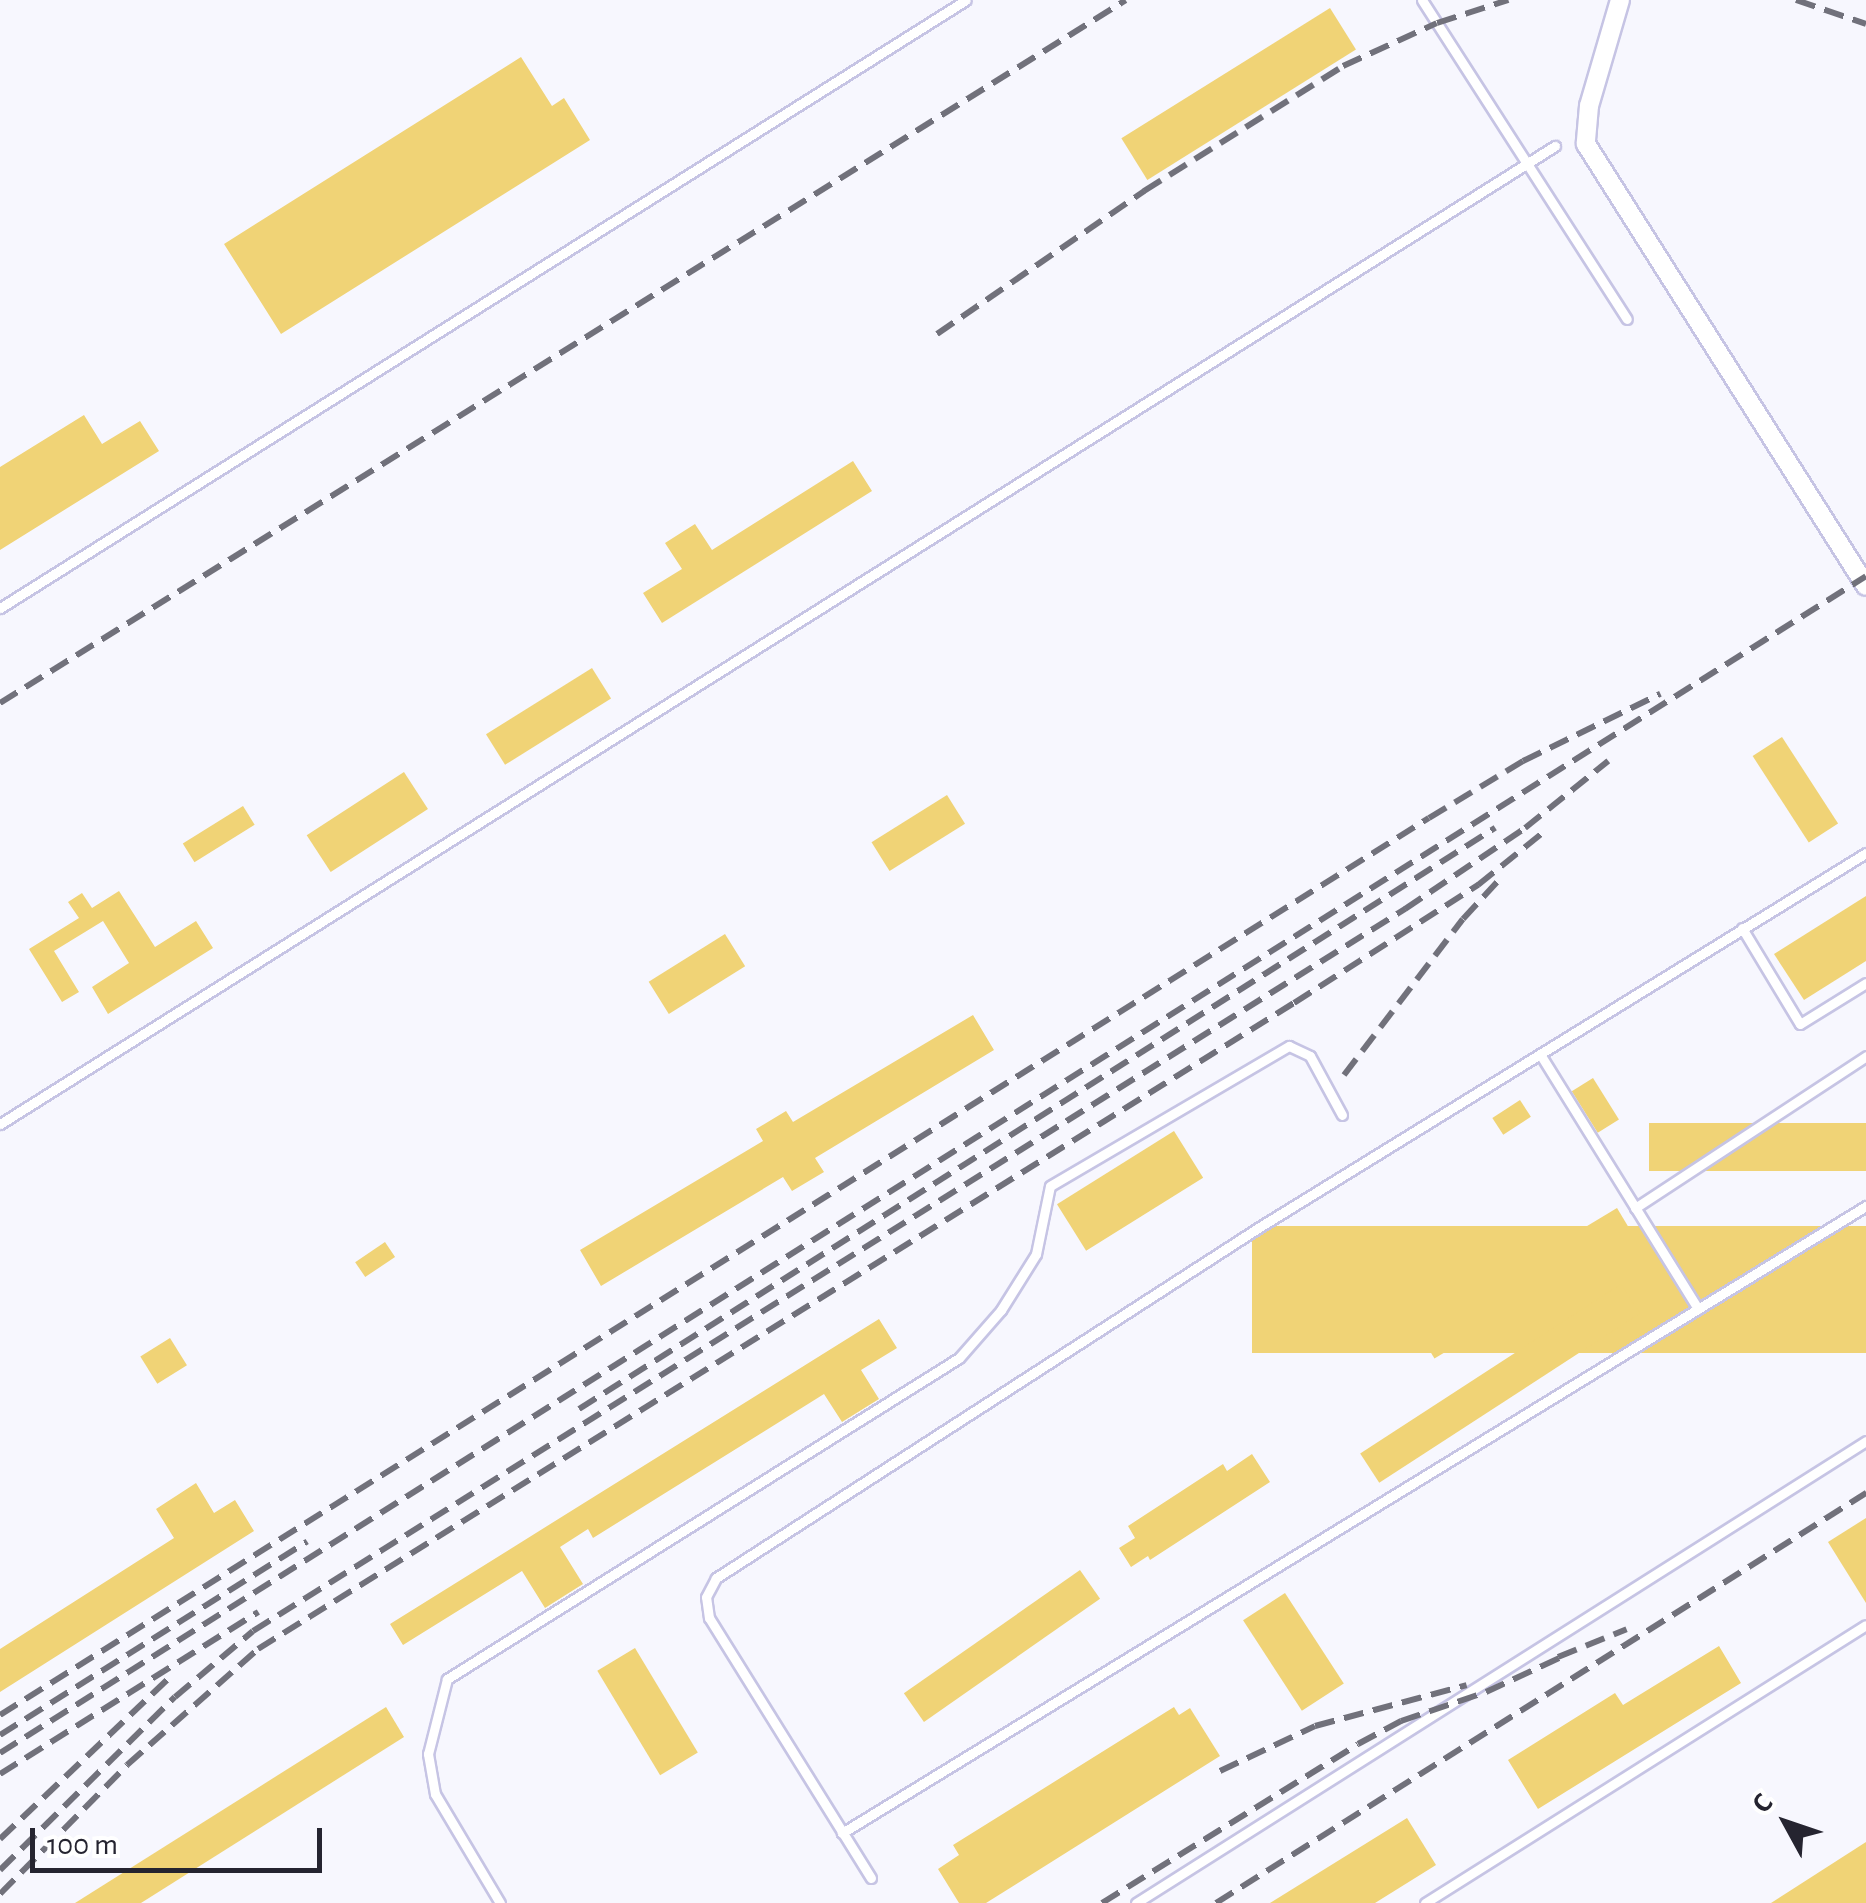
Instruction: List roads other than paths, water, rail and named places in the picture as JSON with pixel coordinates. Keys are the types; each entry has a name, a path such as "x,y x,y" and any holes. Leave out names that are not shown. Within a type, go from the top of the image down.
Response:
{"street":[{"path":"1620,0 1589,106 1586,144 1866,586"}],"lane":[{"path":"0,608 966,0"},
{"path":"1422,0 1627,318"},
{"path":"0,1124 1556,146"},
{"path":"871,1878 709,1618 706,1597 716,1578 1241,1238 1866,852"},
{"path":"1742,928 1800,1024 1866,983"},
{"path":"500,1903 435,1794 428,1754 447,1678 958,1358 1001,1310 1036,1254 1050,1186 1289,1046 1310,1056 1342,1114"},
{"path":"1540,1054 1698,1309"},
{"path":"1635,1208 1866,1056"},
{"path":"842,1832 1866,1206"},
{"path":"1136,1903 1866,1441"},
{"path":"1425,1903 1866,1625"}],"railway":[{"path":"0,703 1126,0"},
{"path":"937,334 1144,191 1343,66 1437,23 1508,0"},
{"path":"1796,0 1866,24"},
{"path":"0,1753 1866,576"},
{"path":"0,1715 1429,818 1523,761 1660,694"},
{"path":"0,1870 175,1697 253,1631 1405,909 1525,828 1608,761"},
{"path":"579,1409 1495,828"},
{"path":"0,1894 127,1765 258,1649 1294,1003 1478,885 1545,831"},
{"path":"1344,1075 1463,919 1498,881"},
{"path":"1216,1903 1866,1493"},
{"path":"0,1735 307,1542"},
{"path":"0,1774 258,1612"},
{"path":"1558,1657 1627,1629"},
{"path":"1102,1903 1401,1721 1486,1692 1568,1654"},
{"path":"0,1839 168,1679"},
{"path":"1220,1771 1315,1726 1467,1685"}]}
